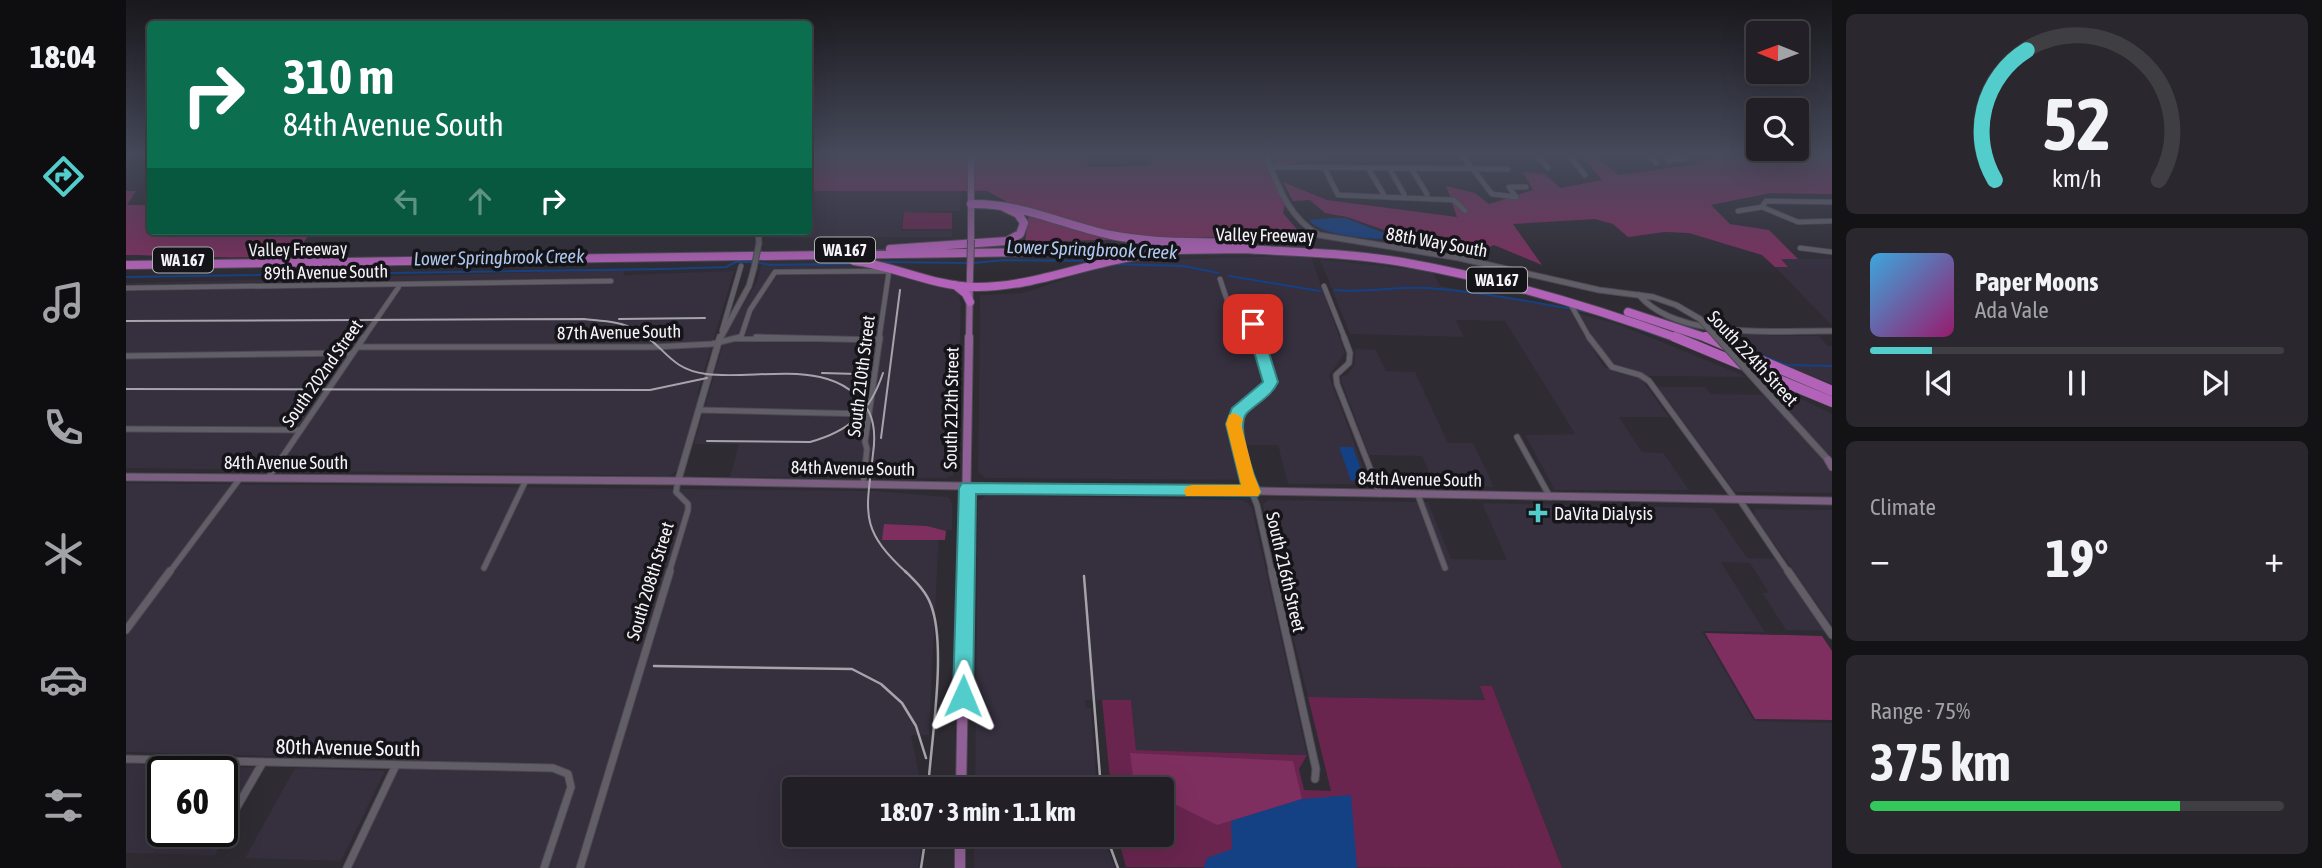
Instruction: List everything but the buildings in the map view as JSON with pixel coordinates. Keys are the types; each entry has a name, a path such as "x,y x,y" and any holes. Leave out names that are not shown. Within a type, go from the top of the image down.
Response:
{"highway":[{"path":"971,204 1013,204 1084,229 1122,237 1249,244"},
{"path":"890,249 998,243 1013,239 1022,231 1022,219 1011,210 971,204"},
{"name":"Valley Freeway","path":"126,261 1249,244 1337,248 1432,261 1516,279 1628,312 1832,393"},
{"name":"Valley Freeway","path":"126,261 770,257 1230,249 1312,252 1418,264 1487,277 1573,300 1676,336 1832,402"},
{"path":"770,257 857,261 971,287 1018,285 1112,260 1164,255 1312,252"},
{"path":"952,283 966,294 970,302"},
{"path":"1676,336 1832,409"}],"main road":[{"name":"South 212th Street","path":"961,777 971,195"},
{"name":"84th Avenue South","path":"126,477 678,481 1831,501"},
{"path":"960,847 960,868"}],"street":[{"name":"88th Way South","path":"1284,195 1295,218 1314,233 1334,240 1436,254 1599,290 1639,295"},
{"path":"1336,195 1454,200 1465,211"},
{"path":"1493,195 1516,197 1514,195"},
{"path":"1762,208 1766,201 1832,202"},
{"path":"1738,211 1762,208 1798,222 1832,221"},
{"path":"722,331 749,286 758,235"},
{"path":"1800,248 1832,252"},
{"path":"678,481 741,266"},
{"path":"741,337 750,310 775,272 891,270"},
{"name":"South 210th Street","path":"863,484 869,414 891,270"},
{"name":"South 216th Street","path":"1220,279 1230,309 1256,328 1270,378 1267,389 1238,412 1233,424 1245,475 1252,492 1317,769 1315,779"},
{"name":"89th Avenue South","path":"126,288 611,281"},
{"name":"South 202nd Street","path":"268,478 400,285"},
{"path":"1324,286 1351,359 1336,375 1337,384 1380,494"},
{"path":"1639,295 1651,309 1701,327 1832,331"},
{"name":"South 224th Street","path":"1639,295 1676,305 1699,319 1831,464"},
{"path":"1572,309 1612,367 1640,374 1649,382 1737,499 1832,635"},
{"name":"87th Avenue South","path":"358,347 654,347 719,342 741,337 880,340"},
{"path":"126,356 353,354"},
{"path":"699,410 869,414"},
{"path":"126,429 300,430"},
{"path":"1517,437 1550,496"},
{"path":"126,630 241,477"},
{"path":"484,568 526,480"},
{"name":"South 208th Street","path":"580,868 688,510 688,504 676,492 678,481"},
{"path":"1418,495 1445,568"},
{"name":"80th Avenue South","path":"126,759 553,768 568,775"},
{"path":"238,805 263,762"},
{"path":"347,868 396,765"},
{"path":"544,868 571,787 568,775"}],"shaded area":[{"path":"126,195 134,195 127,205 147,205 147,235 309,235 295,252 284,255 126,255"},
{"path":"812,195 961,195 960,211 903,212 901,231 952,230 952,237 773,238 774,235 812,235"},
{"path":"993,195 1281,195 1285,203 1283,213 1305,239 1299,242 1290,235 1025,242 1029,214"},
{"path":"1290,195 1314,195 1327,200 1457,217 1449,195 1477,195 1489,204 1519,195 1763,195 1711,205 1730,224 1769,230 1798,259 1781,259 1788,267 1775,267 1762,255 1689,233 1665,232 1628,237 1613,224 1595,219 1513,224 1542,265 1494,245 1470,256 1415,247 1393,233 1347,217 1325,213 1310,200 1293,201"},
{"path":"904,212 952,213 952,229 902,229"},
{"path":"1311,257 1345,353 1329,376 1368,480 1367,484 1288,484 1278,445 1244,445 1253,480 985,478 978,472 980,295 1023,293 1106,265 1147,260"},
{"path":"1780,259 1832,259 1832,326 1775,267 1787,267"},
{"path":"1320,260 1432,271 1440,286 1545,304 1618,324 1747,377 1646,376 1613,365 1595,339 1587,339 1604,367 1641,379 1669,417 1619,417 1642,452 1663,453 1689,490 1555,490 1525,435 1575,434 1505,321 1456,320 1464,337 1350,334"},
{"path":"762,262 857,263 958,290 961,304 956,470 953,476 730,477 739,444 694,444 726,334 757,282"},
{"path":"625,270 623,275 734,271 697,395 701,395 677,471 670,476 126,468 126,283"},
{"path":"1723,334 1819,336 1828,346 1832,346 1832,384 1786,366 1730,340"},
{"path":"1355,349 1376,350 1386,371 1415,372 1448,443 1473,443 1494,487 1435,486 1422,456 1369,455 1341,380 1355,364"},
{"path":"1658,387 1705,387 1711,394 1794,395 1832,414 1832,493 1735,492"},
{"path":"126,483 877,491 948,497 952,503 952,530 939,531 929,735 911,735 920,777 782,777 782,847 921,847 918,868 351,868 401,760 126,752"},
{"path":"987,495 1241,500 1248,503 1252,508 1307,755 1136,750 1131,701 1085,700 1085,707 1091,708 1096,777 975,777 978,500"},
{"path":"1268,500 1428,502 1451,559 1507,560 1482,503 1713,508 1747,558 1777,559 1827,631 1786,630 1762,593 1769,593 1750,563 1721,562 1765,632 1702,631 1754,721 1832,723 1832,868 1562,868 1492,687 1486,700 1308,697 1269,539 1263,504"},
{"path":"1755,509 1832,510 1832,625 1755,517"},
{"path":"884,524 927,526 946,531 945,540 882,540"},
{"path":"1705,633 1822,636 1832,651 1832,720 1755,719"},
{"path":"1480,686 1492,686 1562,868 1126,867 1120,847 1174,847 1174,777 1110,777 1102,700 1131,700 1136,750 1307,755 1299,769 1304,790 1331,791 1308,697 1485,700"},
{"path":"1130,753 1293,761 1302,799 1217,825 1174,804 1174,777 1133,777"},
{"path":"126,764 147,765 147,847 220,847 215,855 126,853"},
{"path":"238,767 264,768 238,814"},
{"path":"295,768 385,771 341,861 245,858"},
{"path":"974,847 1107,847 1115,868 974,868"}],"water":[{"path":"1346,218 1394,237 1393,240 1335,233 1315,226 1309,220"},
{"path":"1339,447 1353,447 1364,478 1351,481"},
{"path":"1351,795 1357,868 1204,868 1207,858 1232,849 1231,821 1302,799"}],"waterway":[{"name":"Lower Springbrook Creek","path":"974,263 1004,260 1096,261"},
{"name":"Lower Springbrook Creek","path":"126,277 665,269 726,267 736,262 751,262"},
{"name":"Lower Springbrook Creek","path":"757,262 769,265 852,264"},
{"name":"Lower Springbrook Creek","path":"883,262 968,263"},
{"name":"Lower Springbrook Creek","path":"1112,264 1184,266 1218,273"},
{"name":"Lower Springbrook Creek","path":"1229,276 1320,291"},
{"name":"Lower Springbrook Creek","path":"1335,290 1427,288 1587,312"},
{"path":"1678,323 1698,331"},
{"name":"Lower Springbrook Creek","path":"1639,329 1663,337"},
{"path":"1726,341 1786,365 1832,366"}],"railway":[{"path":"881,438 900,290"},
{"path":"619,319 705,318"},
{"path":"126,321 584,319 610,322 630,327 646,336 675,362 693,371 727,375 817,376 837,383 855,394 866,408"},
{"path":"822,373 858,374"},
{"path":"866,408 883,373"},
{"path":"126,389 650,390 707,378"},
{"path":"707,441 810,442 847,426 866,408"},
{"path":"866,408 871,417 874,438 869,520 880,544 907,573"},
{"path":"907,573 926,595 936,623 938,669 929,777"},
{"path":"1084,576 1100,777"},
{"path":"654,666 852,669 881,684 902,703 916,726 926,758"},
{"path":"921,868 924,847"},
{"path":"1110,847 1118,868"}],"slow traffic":[{"path":"1192,491 1252,492 1245,475 1233,424 1235,419"}],"place":[{"name":"DaVita Dialysis","path":"1538,513"}],"route":[{"path":"963,696 968,488 1252,492 1245,475 1233,424 1238,412 1270,385 1253,324"}]}
